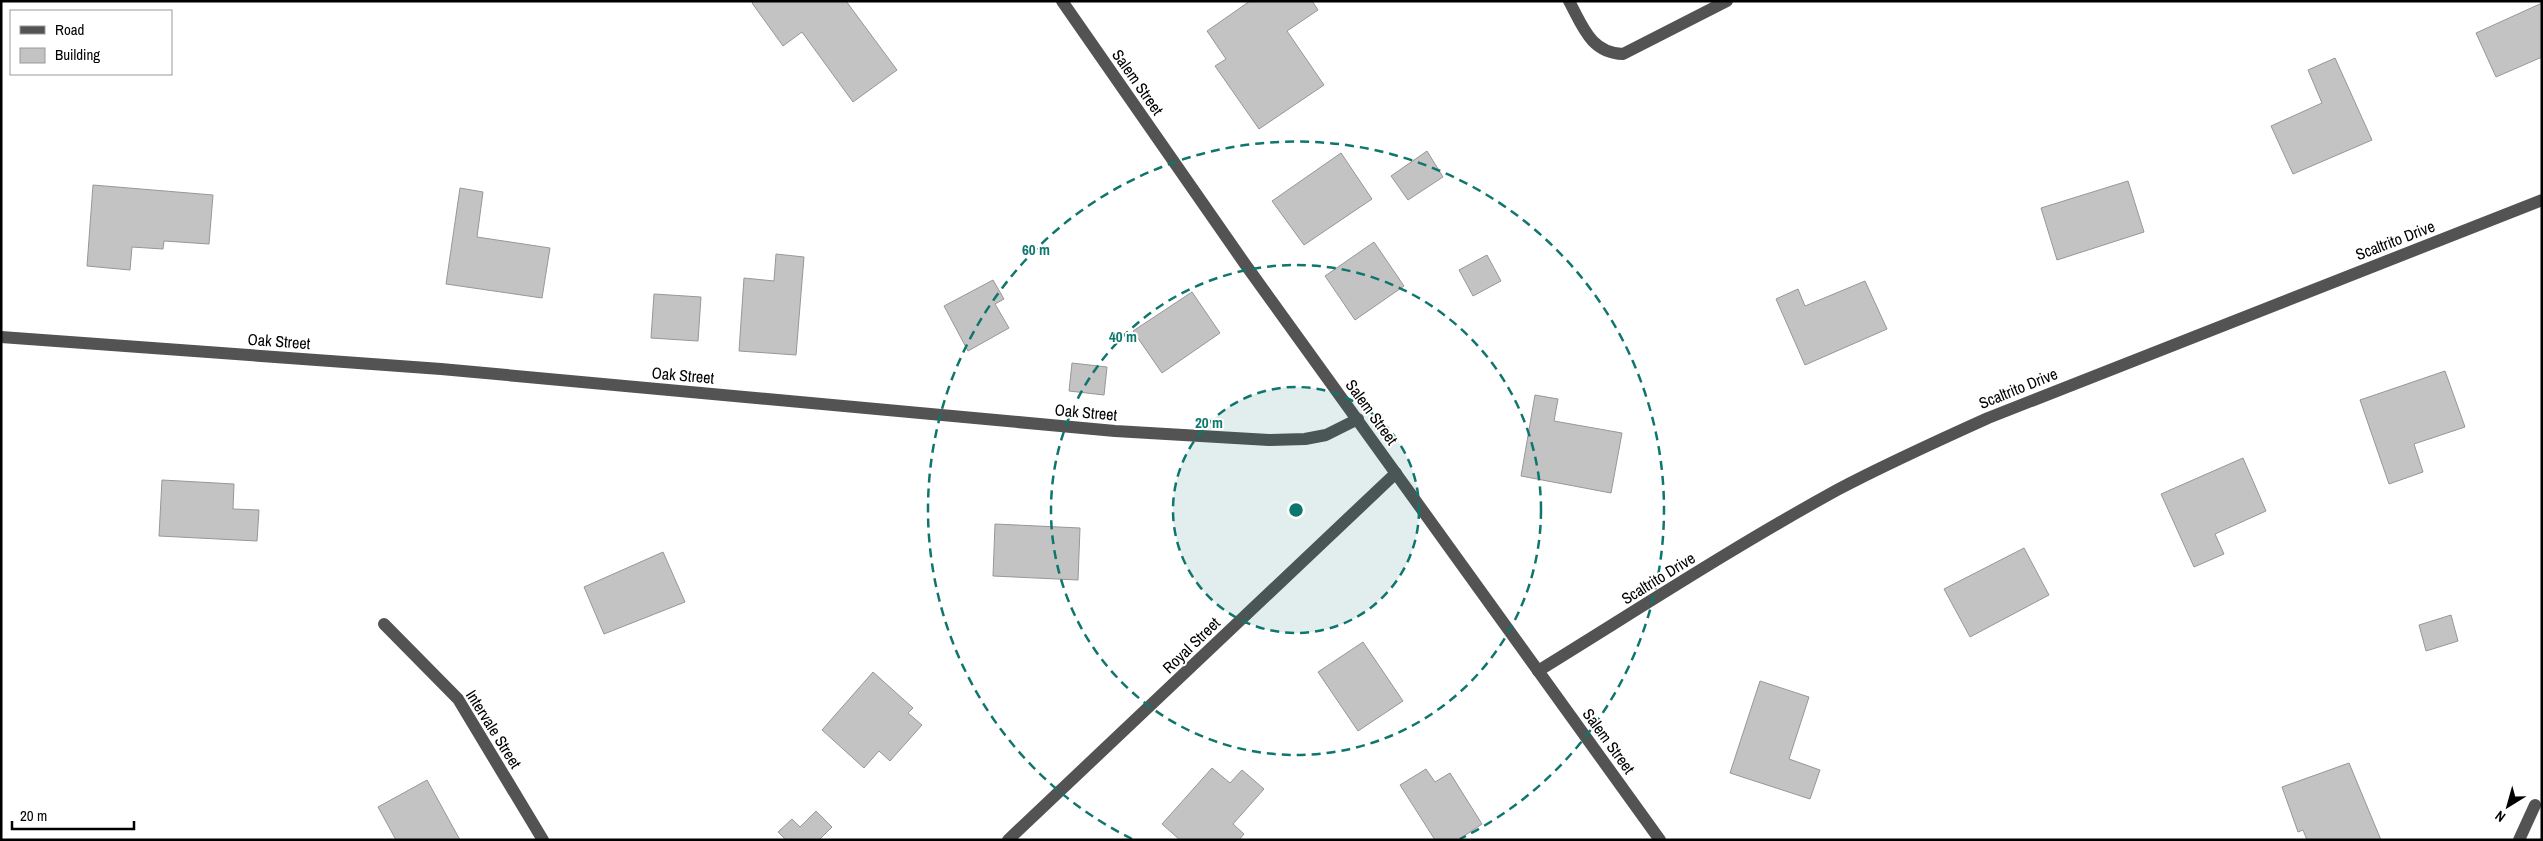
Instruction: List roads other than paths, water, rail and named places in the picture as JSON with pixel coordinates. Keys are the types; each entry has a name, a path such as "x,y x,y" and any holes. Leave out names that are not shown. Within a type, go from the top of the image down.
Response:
{"street":[{"name":"Salem Street","path":"1062,1 1245,264 1660,840"},
{"path":"1570,1 1586,32 1595,44 1609,54 1624,54 1727,1"},
{"name":"Scaltrito Drive","path":"1538,671 1775,526 1838,490 1922,448 1988,418 2542,200"},
{"name":"Oak Street","path":"1,337 441,369 1115,431 1269,440 1305,439 1326,435 1358,419"},
{"name":"Royal Street","path":"1008,840 1396,473"},
{"name":"Intervale Street","path":"384,624 458,699 543,840"},
{"path":"2519,840 2535,805"}]}
